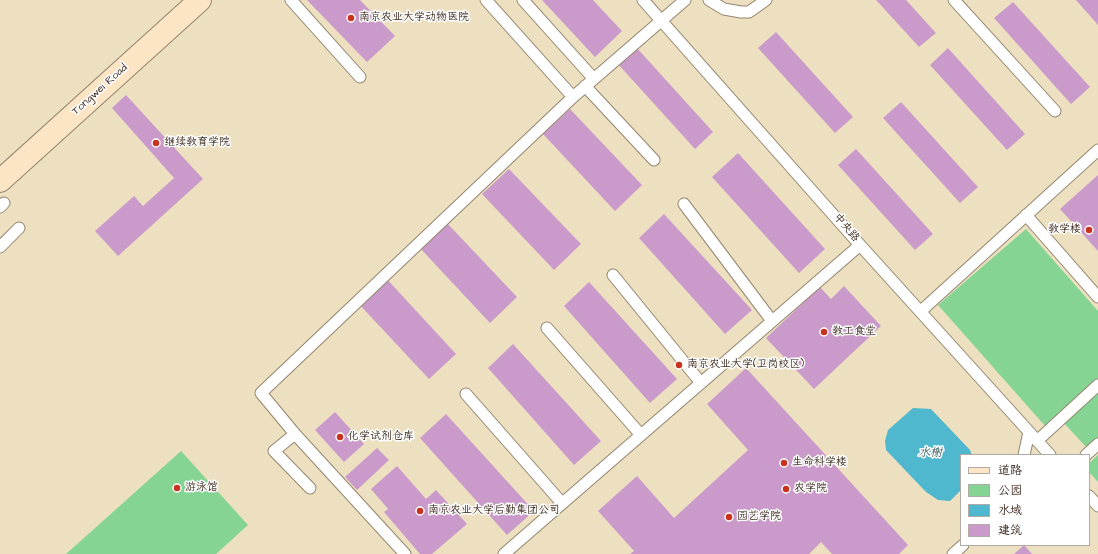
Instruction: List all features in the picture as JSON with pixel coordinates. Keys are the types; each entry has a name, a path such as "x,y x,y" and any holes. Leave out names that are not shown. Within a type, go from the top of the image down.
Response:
{"street":[{"name":"Tongwei Road","path":"0,181 200,0"}],"lane":[{"path":"291,0 360,77"},
{"path":"486,0 573,97"},
{"path":"523,0 594,78"},
{"name":"中央路","path":"643,0 663,20 860,244 1049,454"},
{"path":"405,554 295,434 262,393 573,97 685,0"},
{"path":"709,0 724,9 749,12 766,0"},
{"path":"954,0 1055,111"},
{"path":"585,86 654,160"},
{"path":"921,311 1098,150"},
{"path":"684,204 772,321"},
{"path":"1026,215 1098,297"},
{"path":"0,247 18,228"},
{"path":"504,554 561,502 641,435 860,244"},
{"path":"613,275 700,383"},
{"path":"547,328 641,435"},
{"path":"1037,441 1098,385"},
{"path":"466,394 561,502"},
{"path":"1024,454 1029,432"},
{"path":"295,434 274,451 310,488"},
{"path":"1087,454 1098,444"},
{"path":"1090,497 1098,506"},
{"path":"953,554 962,546"}],"green space":[{"path":"1026,229 1098,311 1098,380 1046,427 938,305"},
{"path":"1098,391 1098,438 1087,448 1063,422"},
{"name":"游泳馆","path":"181,451 248,525 216,554 66,554"},
{"path":"1098,455 1098,482 1090,473 1090,462"}],"water":[{"name":"水榭","path":"913,408 931,409 970,450 972,454 960,454 960,491 950,501 938,500 926,492 886,450 885,441 888,430"}],"building":[{"name":"南京农业大学动物医院","path":"307,0 360,0 395,36 367,62"},
{"path":"542,0 593,0 622,31 595,57"},
{"path":"876,0 906,0 936,33 919,47"},
{"path":"1076,0 1098,0 1098,25"},
{"path":"1013,2 1090,87 1071,104 994,18"},
{"path":"776,32 853,117 835,133 758,48"},
{"path":"636,47 713,132 695,149 618,64"},
{"path":"948,48 1025,134 1007,150 930,65"},
{"name":"继续教育学院","path":"126,95 203,179 118,256 95,231 134,196 143,206 174,178 112,108"},
{"path":"901,102 978,187 960,203 883,118"},
{"path":"570,109 642,185 615,211 543,134"},
{"path":"856,149 933,234 915,250 838,165"},
{"path":"738,153 825,249 799,273 712,177"},
{"path":"509,169 581,244 554,270 482,194"},
{"name":"教学楼","path":"1098,175 1098,251 1060,209"},
{"path":"664,214 752,310 725,334 639,238"},
{"path":"446,222 517,297 490,323 419,247"},
{"path":"385,277 456,354 429,379 358,303"},
{"path":"589,282 677,379 650,403 564,306"},
{"name":"教工食堂","path":"844,286 881,326 814,389 766,338 820,287 831,299"},
{"path":"513,344 601,441 574,465 488,368"},
{"name":"生命科学楼","path":"746,368 908,545 899,554 832,554 821,542 809,554 630,554 634,551 598,511 637,476 674,518 748,450 707,404"},
{"name":"化学试剂仓库","path":"335,412 364,444 344,462 315,430"},
{"path":"446,414 534,511 507,535 420,438"},
{"path":"377,448 389,460 357,490 345,477"},
{"name":"南京农业大学后勤集团公司","path":"397,466 426,499 436,490 467,524 432,554 420,554 384,512 388,509 371,489"},
{"path":"1025,546 1032,554 1014,554"}],"place":[{"name":"南京农业大学动物医院","path":"351,18"},
{"name":"继续教育学院","path":"156,143"},
{"name":"教学楼","path":"1089,230"},
{"name":"教工食堂","path":"824,332"},
{"name":"南京农业大学(卫岗校区)","path":"679,365"},
{"name":"化学试剂仓库","path":"340,437"},
{"name":"生命科学楼","path":"784,463"},
{"name":"游泳馆","path":"177,488"},
{"name":"农学院","path":"786,489"},
{"name":"南京农业大学后勤集团公司","path":"420,511"},
{"name":"园艺学院","path":"729,517"}]}
